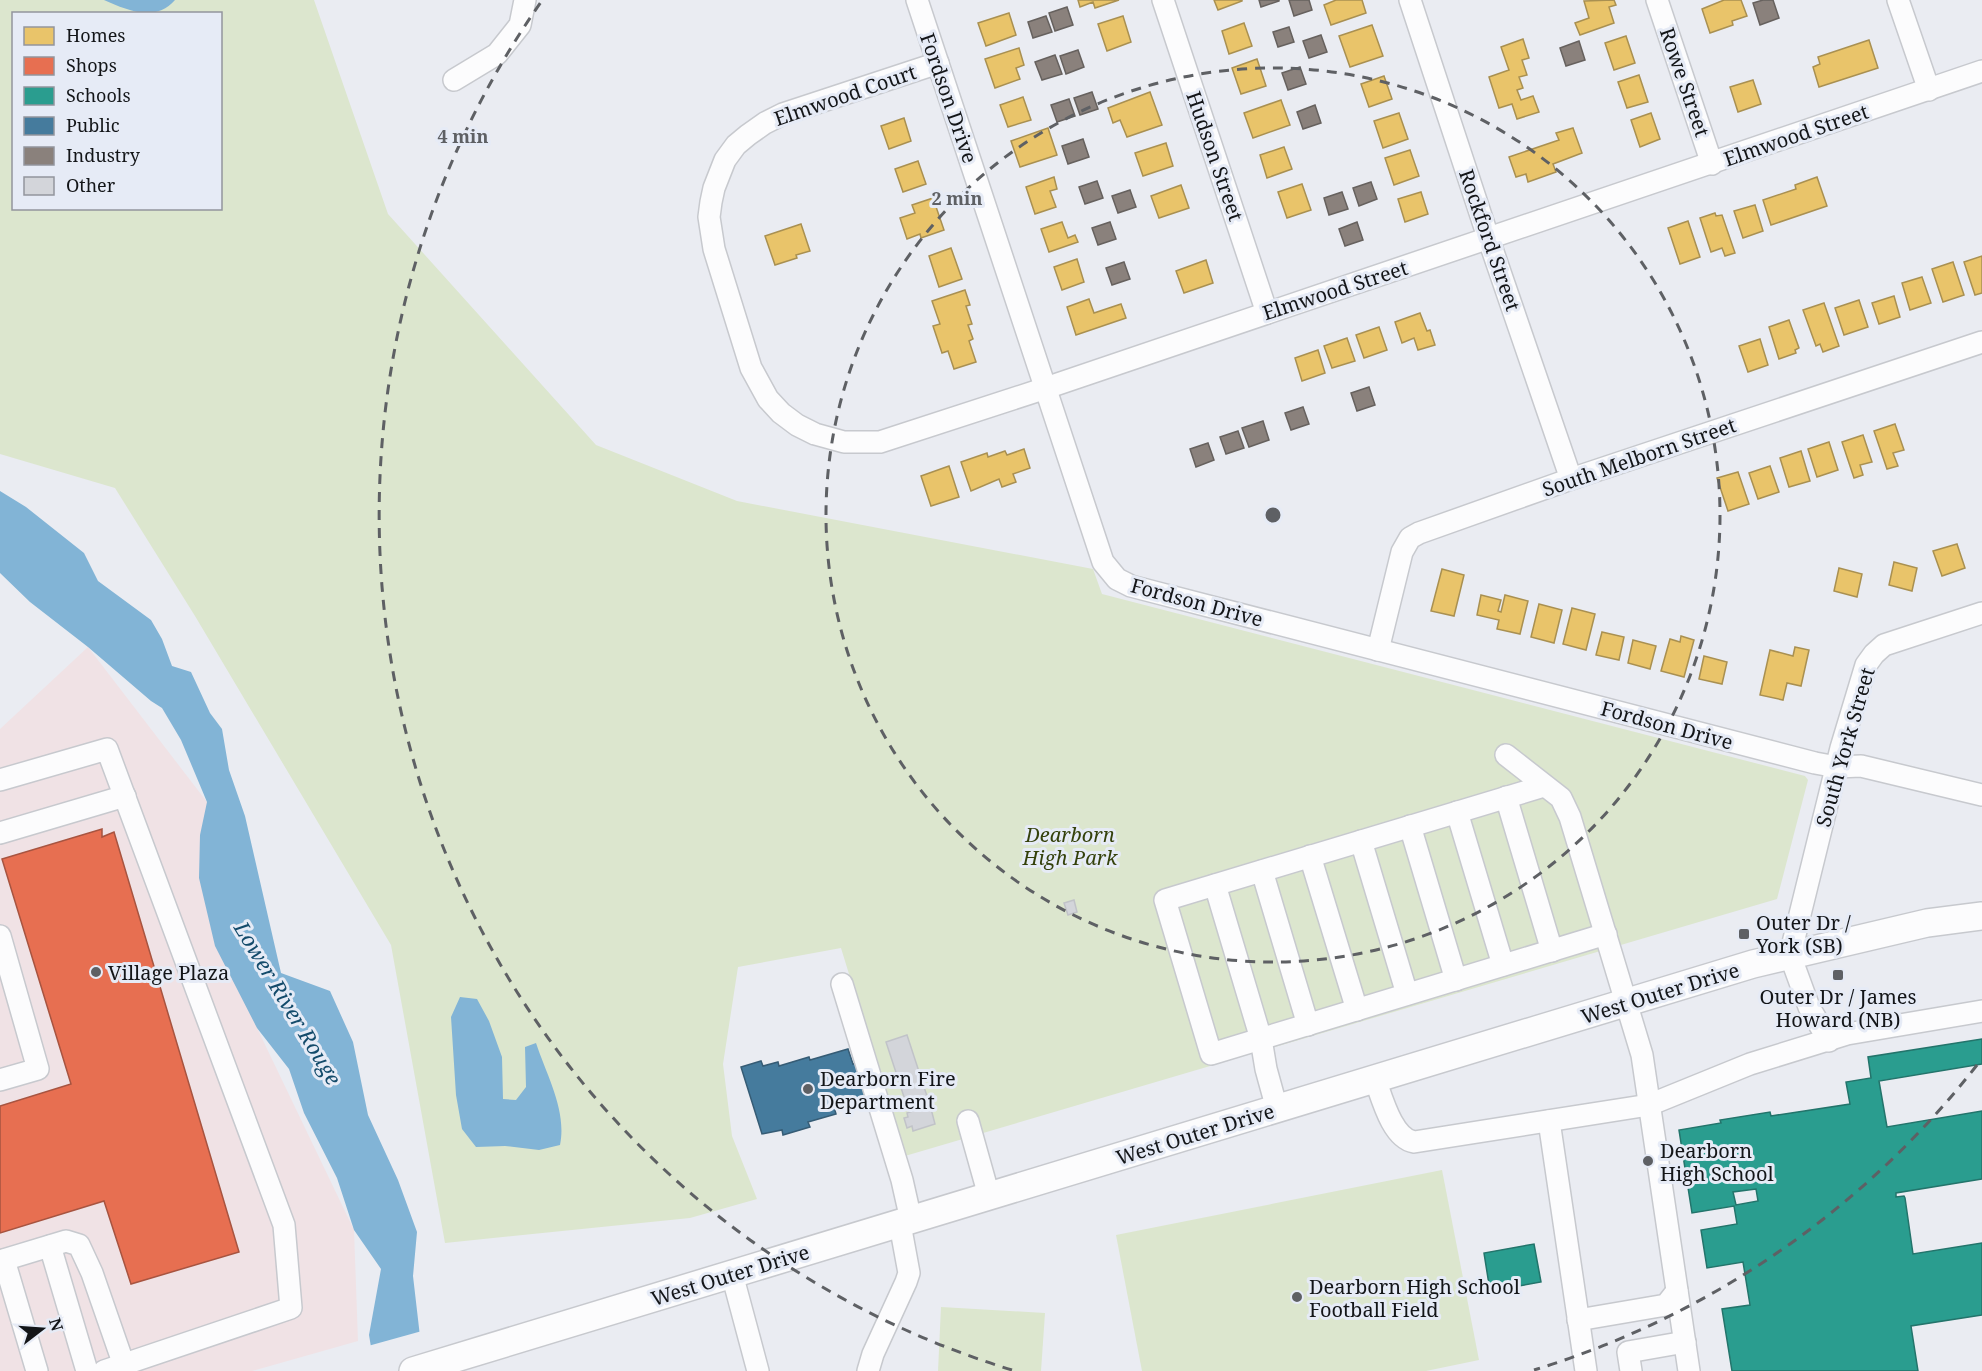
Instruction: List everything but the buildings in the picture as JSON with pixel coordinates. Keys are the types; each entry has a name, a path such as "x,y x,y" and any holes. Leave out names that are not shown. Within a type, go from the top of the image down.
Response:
{"main road":[{"name":"West Outer Drive","path":"413,1371 1790,955 1927,923 1982,916"}],"street":[{"path":"454,80 497,54 520,25 525,0"},
{"name":"Fordson Drive","path":"917,0 1103,562 1117,579 1131,586 1815,763 1837,767 1861,766 1982,795"},
{"name":"Hudson Street","path":"1163,0 1267,313"},
{"name":"Rockford Street","path":"1410,0 1571,479"},
{"name":"Rowe Street","path":"1657,0 1712,164"},
{"path":"1898,0 1929,90"},
{"name":"Elmwood Court","path":"738,328 714,249 709,217 719,174 736,145 765,123 783,114 938,63"},
{"name":"Elmwood Street","path":"738,328 751,368 768,399 782,413 797,425 829,439 844,442 880,442 1489,240 1982,71"},
{"name":"South Melborn Street","path":"1378,650 1402,552 1410,537 1571,479 1982,342"},
{"name":"South York Street","path":"1790,955 1837,767 1866,665 1884,645 1982,613"},
{"path":"0,780 107,749 284,1225 291,1308 125,1368 104,1371"},
{"path":"1506,756 1561,798 1570,817 1627,1003 1642,1055 1689,1371"},
{"path":"1544,786 1165,900 1211,1054 1606,934"},
{"path":"0,833 125,796"},
{"path":"1506,797 1552,951"},
{"path":"1457,812 1503,966"},
{"path":"1410,826 1456,980"},
{"path":"1361,841 1407,994"},
{"path":"1310,856 1357,1010"},
{"path":"1262,871 1308,1025"},
{"path":"1215,885 1261,1039 1266,1070 1277,1109"},
{"path":"0,936 38,1069 0,1080"},
{"path":"1790,955 1809,1007 1829,1041"},
{"path":"842,984 902,1180 909,1273 873,1354 868,1371"},
{"path":"1375,1079 1395,1130 1409,1141 1414,1142 1649,1105 1750,1064 1847,1034 1982,1011"},
{"path":"968,1121 989,1196"},
{"path":"1549,1121 1586,1371"},
{"path":"37,1371 2,1261 66,1241 79,1245 92,1273 125,1368"},
{"path":"50,1246 87,1371"},
{"path":"732,1274 758,1371"},
{"path":"1578,1320 1666,1305 1677,1291"},
{"path":"1630,1371 1628,1352 1685,1342"}],"shaded area":[{"path":"88,647 207,802 257,1028 354,1230 358,1341 252,1371 0,1371 0,729"}],"green space":[{"name":"Dearborn High Park","path":"0,0 314,0 388,214 596,445 737,501 1093,569 1102,594 1805,776 1808,780 1777,899 905,1156 841,948 738,967 723,1064 732,1136 757,1199 690,1218 445,1243 391,945 195,616 115,488 0,454"},
{"name":"Dearborn High School Football Field","path":"1442,1170 1479,1360 1426,1371 1142,1371 1116,1235"},
{"path":"941,1307 1045,1313 1041,1371 938,1371"}],"water":[{"path":"104,0 175,0 167,7 154,12 141,12"},
{"name":"Lower River Rouge","path":"0,491 26,507 84,553 98,581 151,620 162,639 172,666 191,672 210,713 222,729 229,770 245,816 281,973 330,991 353,1042 368,1115 398,1180 417,1232 413,1276 424,1371 375,1371 369,1335 381,1269 354,1230 337,1178 304,1113 289,1069 257,1028 215,946 199,878 200,835 207,802 181,740 162,708 30,602 0,573"},
{"path":"460,997 477,999 489,1021 502,1057 503,1099 516,1100 526,1087 525,1047 536,1043 558,1106 561,1119 560,1145 539,1150 505,1146 476,1147 462,1129 456,1095 451,1017"}],"pier":[{"path":"422,1331 427,1371 372,1371 368,1346"}],"place":[{"name":"Outer Dr / York (SB)","path":"1744,934"},
{"name":"Village Plaza","path":"96,972"},
{"name":"Outer Dr / James Howard (NB)","path":"1838,975"},
{"name":"Dearborn Fire Department","path":"808,1089"},
{"name":"Dearborn High School","path":"1648,1161"},
{"name":"Dearborn High School Football Field","path":"1297,1297"}]}
